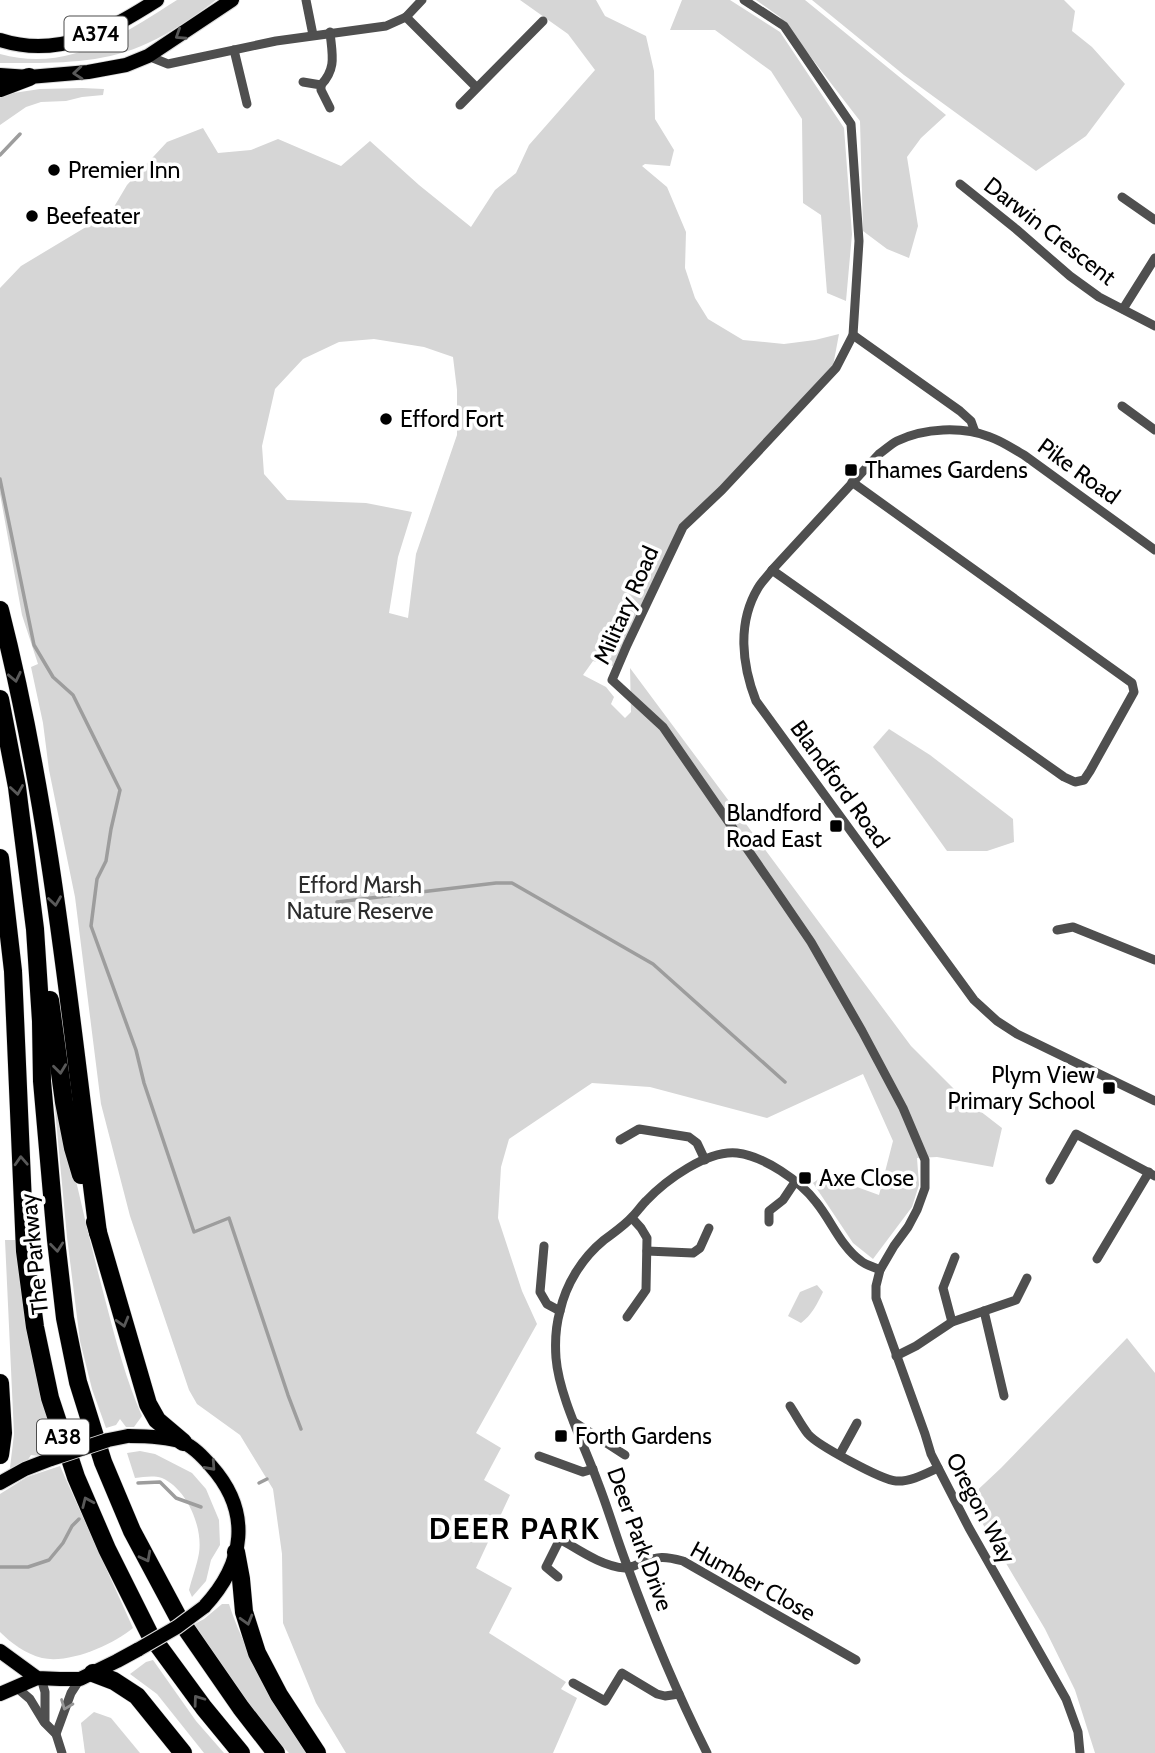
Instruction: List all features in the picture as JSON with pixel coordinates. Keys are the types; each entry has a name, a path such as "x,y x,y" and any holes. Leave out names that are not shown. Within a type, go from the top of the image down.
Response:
{"highway":[{"path":"0,88 29,77"},
{"name":"A38","path":"0,610 26,724 46,839 98,1233"},
{"name":"The Parkway","path":"0,699 17,787 35,929 42,1081 56,1240 65,1318 78,1382 103,1462 132,1531 178,1617 276,1753"},
{"name":"The Parkway","path":"0,858 13,971 25,1251 35,1327 50,1398 76,1477 107,1549 149,1633 241,1753"},
{"name":"A38","path":"35,929 50,1001 64,1102 98,1233 148,1404 157,1420 183,1442"},
{"name":"A38","path":"0,938 7,1020 17,1076"},
{"name":"A38","path":"0,1383 3,1433 0,1455"},
{"path":"236,1552 244,1612 257,1653 279,1695 317,1753"},
{"path":"87,1676 114,1681 137,1696 183,1753"}],"main road":[{"name":"A374","path":"0,40 27,47 63,45 101,32 158,0"},
{"name":"A374","path":"0,75 29,77 88,72 126,65 148,56 232,0"},
{"path":"0,1483 25,1469 108,1440 145,1436 183,1442 214,1469 233,1499 239,1529 236,1552 225,1580 204,1607 177,1627 87,1676 39,1678 0,1694"},
{"path":"0,1651 39,1678"}],"street":[{"path":"306,0 313,35"},
{"path":"148,56 168,64 313,35 386,26 406,17 422,0"},
{"name":"Military Road","path":"744,0 784,26 851,124 859,241 853,335 836,368 722,490 683,527 612,680 663,727 783,900 811,942 903,1108 925,1160 925,1188 908,1227 880,1270"},
{"path":"406,17 477,87"},
{"path":"460,105 543,21"},
{"path":"330,33 332,66 330,75 321,85 330,108"},
{"path":"234,50 247,104"},
{"path":"303,82 321,85"},
{"path":"243,87 255,84"},
{"name":"Darwin Crescent","path":"960,184 1070,276 1099,297 1155,326"},
{"path":"1122,197 1155,220"},
{"path":"1122,309 1155,258"},
{"name":"Pike Road","path":"853,335 960,411 971,421 975,432"},
{"path":"1122,406 1155,430"},
{"name":"Pike Road","path":"922,433 950,429 989,436 1024,455 1155,550"},
{"name":"Blandford Road","path":"922,433 897,441 879,454 759,587 745,625 743,644 745,665 756,701 974,1000 997,1021 1017,1034 1155,1101"},
{"path":"772,570 1065,777 1075,782 1084,780 1134,692 1132,683 852,482"},
{"path":"1057,930 1073,927 1155,960"},
{"path":"620,1140 639,1129 689,1137 697,1143 705,1160"},
{"path":"1050,1180 1076,1134 1152,1174 1097,1259"},
{"name":"Deer Park Drive","path":"707,1753 679,1694 628,1568 562,1387 556,1359 560,1311 568,1287 589,1253 632,1218 646,1200 665,1184 684,1169 716,1155 736,1153 773,1166 795,1182 816,1201 847,1247 860,1260 880,1270"},
{"path":"769,1222 769,1211 783,1200 795,1182"},
{"path":"627,1317 646,1290 646,1236 632,1218"},
{"path":"647,1251 693,1253 700,1248 709,1228"},
{"path":"544,1247 540,1292 547,1304 560,1311"},
{"path":"952,1322 943,1288 955,1257"},
{"name":"Oregon Way","path":"880,1270 876,1298 931,1454 969,1528 1066,1699 1078,1732 1080,1753"},
{"path":"896,1356 952,1322 1016,1300 1027,1278"},
{"path":"984,1311 1004,1396"},
{"path":"790,1406 809,1436 880,1476 893,1481 904,1480 938,1468"},
{"path":"574,1422 625,1455"},
{"path":"840,1454 857,1423"},
{"path":"539,1456 583,1472 593,1469"},
{"path":"558,1577 546,1567 560,1539 611,1565 628,1568"},
{"name":"Humber Close","path":"628,1568 657,1557 667,1556 683,1561 856,1660"},
{"path":"573,1684 605,1701 622,1673 657,1694 679,1694"},
{"path":"56,1734 71,1693 87,1676"},
{"path":"39,1678 45,1692 45,1723"},
{"path":"16,1687 30,1699 45,1723 56,1734 62,1753"}],"green space":[{"path":"177,0 216,0 175,29 148,43 113,55 76,61 0,63 0,54 25,59 49,58 93,47 136,26"},
{"name":"Efford Marsh Nature Reserve","path":"520,0 596,0 605,16 646,36 654,71 655,119 674,150 670,166 642,166 667,187 686,232 685,268 695,298 708,319 743,340 784,344 839,334 833,366 722,485 680,524 613,666 593,661 583,675 606,687 614,697 611,704 625,718 631,712 630,668 911,1046 962,1097 1002,1128 993,1167 937,1157 917,1158 919,1185 912,1207 873,1259 853,1243 813,1183 824,1175 879,1195 893,1141 863,1074 767,1118 650,1087 592,1083 509,1139 501,1167 498,1218 522,1291 537,1324 476,1433 501,1448 484,1480 510,1495 476,1568 512,1588 489,1633 566,1682 561,1689 577,1698 553,1753 346,1753 316,1703 283,1623 282,1554 273,1489 240,1435 197,1404 189,1390 130,1216 101,1104 75,897 31,667 38,664 22,615 0,494 0,288 21,266 111,212 127,185 167,142 203,128 218,153 251,150 278,139 341,166 370,141 471,227 495,190 516,173 529,145 595,70 568,34","holes":["374,339 424,347 453,357 457,390 457,435 416,554 408,618 389,613 398,557 412,512 366,503 287,500 264,474 262,446 275,389 303,359 339,342"]},
{"path":"682,0 730,0 780,32 844,128 852,234 846,301 827,293 821,215 803,203 802,119 771,71 715,30 670,30"},
{"path":"756,0 805,0 946,115 921,138 907,157 918,226 909,258 887,249 863,231 860,121 780,17"},
{"path":"812,0 1064,0 1075,11 1072,31 1092,47 1125,84 1086,136 1036,171 904,75"},
{"path":"40,89 104,89 103,95 41,102 26,107 0,125 0,95"},
{"path":"889,729 930,755 1013,819 1014,842 987,851 947,851 873,747"},
{"path":"59,1098 106,1303 126,1374 142,1416 134,1427 126,1427 120,1419 116,1425 106,1428 92,1389 80,1341 54,1099"},
{"path":"5,1240 23,1240 62,1445 39,1456 31,1455 26,1463 10,1468 14,1434"},
{"path":"817,1285 823,1292 808,1316 801,1323 788,1316 800,1292"},
{"path":"1127,1338 1155,1373 1155,1753 1095,1753 1075,1690 1045,1629 968,1499"},
{"path":"140,1451 155,1454 192,1473 206,1489 219,1520 220,1545 211,1560 206,1581 192,1597 189,1590 200,1543 196,1521 186,1500 171,1483 162,1478 148,1476 135,1478 127,1453"},
{"path":"60,1466 133,1628 90,1652 53,1659 25,1651 0,1632 0,1494 27,1477"},
{"path":"222,1604 229,1604 255,1663 311,1753 289,1753 271,1735 191,1626"},
{"path":"153,1660 196,1721 224,1753 204,1753 157,1694 130,1674"},
{"path":"94,1712 111,1718 140,1753 85,1753 81,1723"}],"waterway":[{"path":"0,155 20,134"},
{"path":"0,479 34,645 53,677 73,695 120,790 106,861 97,879 91,926 136,1050 144,1083 194,1232 229,1218 301,1429"},
{"path":"337,902 512,883 653,964 785,1082"},
{"path":"259,1483 267,1479"},
{"path":"138,1483 160,1482 176,1498 201,1507"},
{"path":"0,1567 28,1567 49,1560 79,1519"}],"place":[{"name":"Premier Inn","path":"54,170"},
{"name":"Beefeater","path":"32,216"},
{"name":"Efford Fort","path":"386,419"},
{"name":"Thames Gardens","path":"851,470"},
{"name":"Blandford Road East","path":"836,826"},
{"name":"Plym View Primary School","path":"1109,1088"},
{"name":"Axe Close","path":"805,1178"},
{"name":"Forth Gardens","path":"561,1436"}],"district":[{"name":"DEER PARK","path":"515,1529"}]}
